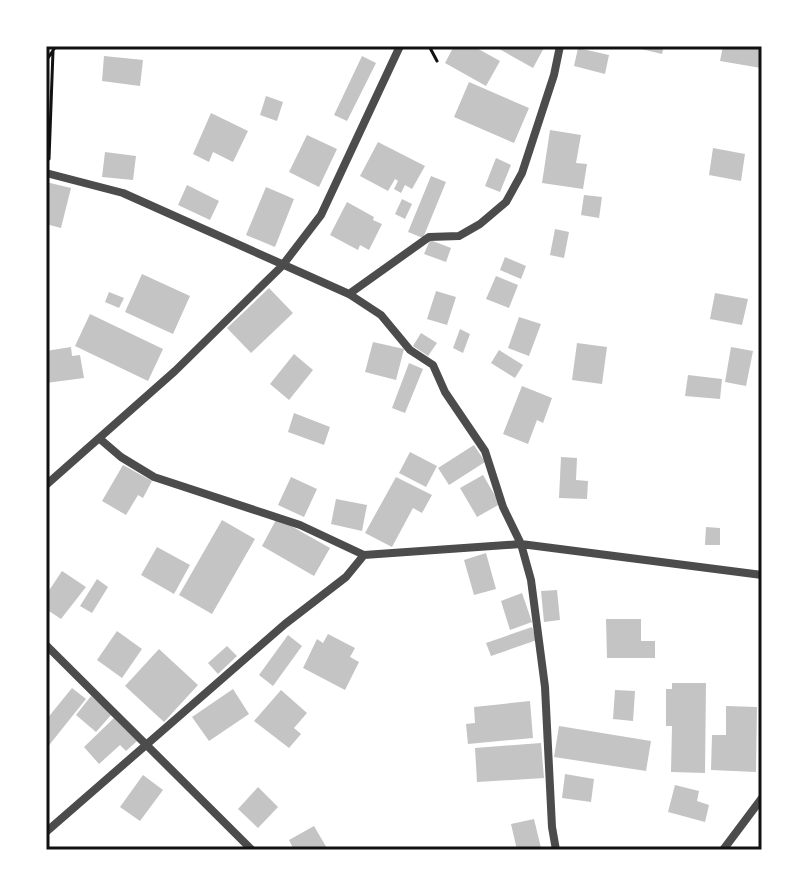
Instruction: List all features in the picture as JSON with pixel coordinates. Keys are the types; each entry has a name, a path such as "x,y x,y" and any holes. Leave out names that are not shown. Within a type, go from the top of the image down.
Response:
{"street":[{"path":"46,485 175,371 282,266 321,215 400,46"},
{"path":"349,294 429,237 459,236 480,224 506,202 522,173 560,46"},
{"path":"47,173 123,193 349,294 381,315 410,350 433,365 445,392 485,451 503,507 521,544 531,580 542,658 556,850"},
{"path":"100,439 121,457 154,477 300,525 364,555 521,544 762,575"},
{"path":"46,832 303,609 346,577 364,555"},
{"path":"46,645 252,850"},
{"path":"723,850 762,798"}],"path":[{"path":"46,61 56,46"},
{"path":"429,46 437,61"},
{"path":"47,173 53,51"}],"building":[{"path":"454,46 473,46 500,61 486,86 445,63"},
{"path":"494,46 545,46 533,68"},
{"path":"629,46 664,46 662,54"},
{"path":"723,46 752,46 762,50 761,68 720,61"},
{"path":"578,48 609,55 605,74 574,66"},
{"path":"104,56 143,60 140,86 102,81"},
{"path":"362,56 376,63 347,121 334,115"},
{"path":"469,82 529,108 514,143 454,117"},
{"path":"266,96 283,102 277,121 260,115"},
{"path":"211,113 248,131 233,162 213,152 209,162 193,154"},
{"path":"550,130 581,135 576,163 587,164 583,189 542,183"},
{"path":"307,135 337,149 319,187 289,172"},
{"path":"378,142 425,166 412,189 405,185 401,193 394,189 398,181 395,179 388,191 360,176"},
{"path":"713,148 745,154 741,181 709,175"},
{"path":"105,152 136,156 133,180 102,177"},
{"path":"496,158 511,165 500,192 485,186"},
{"path":"431,176 446,182 423,238 408,232"},
{"path":"46,182 71,188 61,228 46,224"},
{"path":"187,185 219,201 210,220 178,205"},
{"path":"266,187 294,199 275,247 246,235"},
{"path":"584,195 602,197 599,218 581,215"},
{"path":"402,199 412,204 405,219 395,214"},
{"path":"347,202 382,224 369,250 360,245 358,250 330,235"},
{"path":"555,229 569,232 564,258 550,255"},
{"path":"430,240 451,248 446,262 424,254"},
{"path":"505,257 526,266 521,279 500,270"},
{"path":"142,274 190,296 173,334 125,312"},
{"path":"496,276 518,285 509,308 486,299"},
{"path":"269,288 293,313 251,353 227,328"},
{"path":"436,291 456,297 447,325 427,319"},
{"path":"109,292 124,298 119,308 105,302"},
{"path":"715,293 748,299 742,325 710,319"},
{"path":"90,314 163,349 148,381 75,346"},
{"path":"519,317 541,324 529,356 508,348"},
{"path":"460,329 470,334 463,353 453,348"},
{"path":"421,333 437,343 428,356 413,346"},
{"path":"373,342 404,349 396,380 365,372"},
{"path":"577,343 607,347 602,384 572,380"},
{"path":"71,347 72,356 80,355 84,378 46,383 46,351"},
{"path":"731,347 753,351 746,386 725,382"},
{"path":"499,350 523,365 515,378 491,363"},
{"path":"294,354 313,370 289,400 270,384"},
{"path":"409,363 423,369 405,413 392,408"},
{"path":"688,375 722,379 720,399 685,396"},
{"path":"522,386 552,398 543,423 537,420 528,444 503,434"},
{"path":"294,413 330,427 324,445 288,432"},
{"path":"474,445 485,462 449,485 438,468"},
{"path":"410,452 437,466 426,487 399,473"},
{"path":"561,457 577,458 576,480 588,481 587,499 559,498"},
{"path":"123,465 152,481 143,498 138,495 126,515 102,501"},
{"path":"483,475 500,504 477,517 460,488"},
{"path":"291,477 317,489 304,517 278,505"},
{"path":"396,477 432,495 422,513 413,508 392,547 365,533"},
{"path":"336,499 367,505 362,531 331,524"},
{"path":"277,518 330,548 314,576 262,546"},
{"path":"222,520 255,539 212,614 179,595"},
{"path":"706,527 720,528 720,545 705,545"},
{"path":"157,547 190,565 174,594 141,575"},
{"path":"486,553 496,589 474,595 464,560"},
{"path":"62,571 86,587 61,619 46,609 46,595"},
{"path":"97,579 108,587 92,613 80,606"},
{"path":"557,590 560,620 544,622 541,591"},
{"path":"522,593 532,622 510,630 501,601"},
{"path":"606,619 641,619 641,641 655,641 655,658 607,658"},
{"path":"532,627 537,640 491,656 486,643"},
{"path":"117,631 142,649 122,678 97,660"},
{"path":"328,634 355,648 350,657 359,662 345,690 303,668 317,639 323,643"},
{"path":"288,635 302,646 273,686 259,675"},
{"path":"227,646 237,656 218,674 208,663"},
{"path":"159,649 198,685 164,722 125,686"},
{"path":"672,683 706,683 705,773 671,772 672,726 666,726 666,689 672,689"},
{"path":"72,688 86,699 46,749 46,720"},
{"path":"233,689 249,714 209,741 192,717"},
{"path":"281,690 307,713 294,728 301,734 289,748 254,721"},
{"path":"615,690 635,691 633,721 613,719"},
{"path":"91,696 112,714 96,732 76,715"},
{"path":"530,701 533,738 468,744 466,724 475,723 474,707"},
{"path":"726,706 757,707 756,772 711,770 712,735 726,735"},
{"path":"114,718 137,741 126,751 120,745 99,764 84,747"},
{"path":"559,726 651,741 646,771 554,757"},
{"path":"541,743 544,778 477,782 475,748"},
{"path":"565,774 594,779 591,802 562,798"},
{"path":"143,775 163,790 140,821 120,807"},
{"path":"675,785 699,791 697,801 709,805 705,822 668,812"},
{"path":"258,787 278,807 258,828 238,809"},
{"path":"534,819 541,848 517,850 511,824"},
{"path":"314,826 328,850 294,850 289,840"}]}
